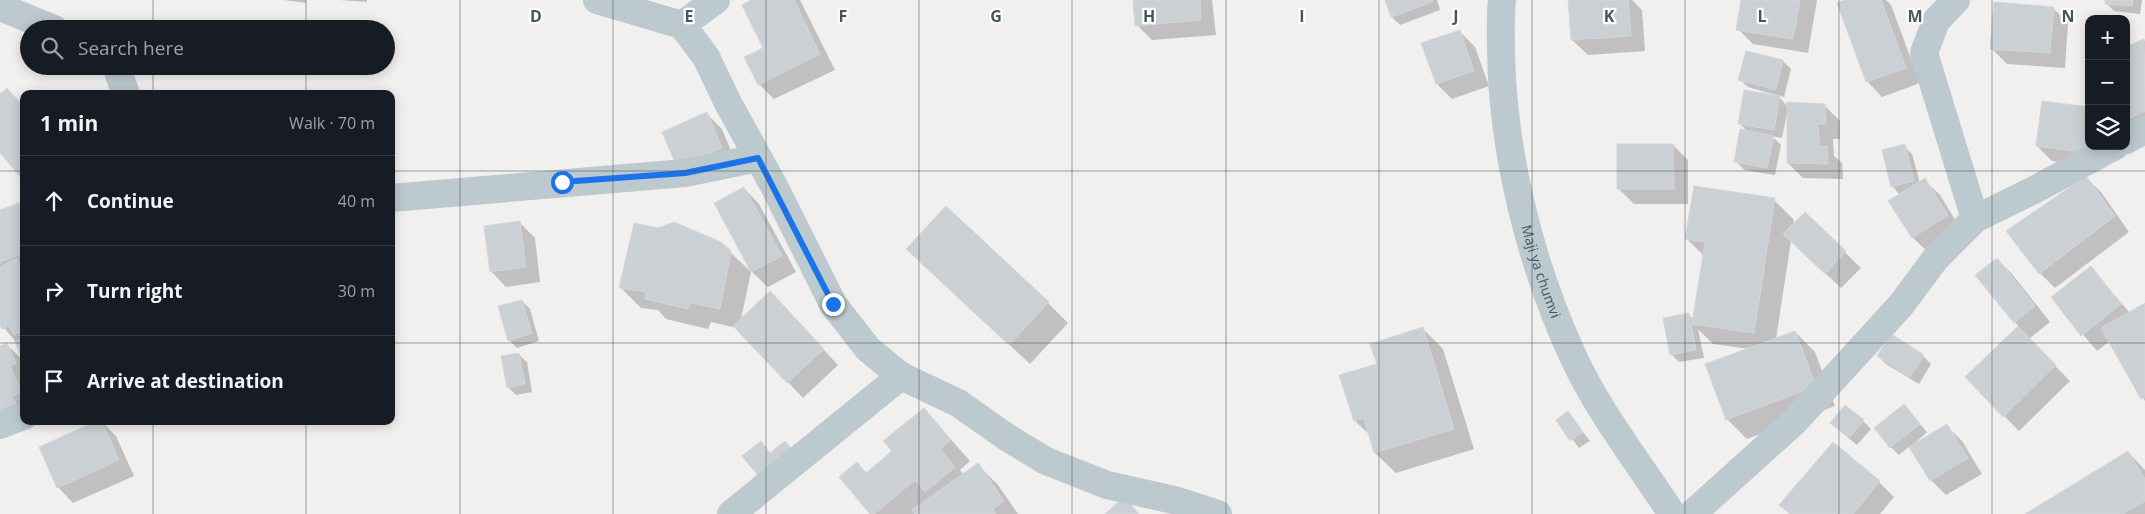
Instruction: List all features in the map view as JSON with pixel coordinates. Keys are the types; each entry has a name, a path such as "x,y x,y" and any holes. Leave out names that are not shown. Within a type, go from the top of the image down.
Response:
{"street":[{"path":"597,0 682,26 706,57 833,304 868,349 901,376 958,403 1008,438 1046,461 1107,485 1178,501 1218,514"},
{"path":"682,26 716,0"},
{"name":"Maji ya chumvi","path":"1502,0 1502,97 1511,163 1540,271 1572,354 1589,386 1672,514"},
{"path":"1956,0 1936,21 1924,53 1975,219"},
{"path":"0,8 31,20"},
{"path":"119,75 125,90"},
{"path":"2130,138 2145,130"},
{"path":"1692,514 1794,422 1901,305 1936,258 1975,219 2107,150"},
{"path":"395,198 685,173 758,158"},
{"path":"731,514 901,376"},
{"path":"0,425 20,418"}],"building":[{"path":"751,0 794,0 820,54 758,85 744,57 763,48 742,5"},
{"path":"1133,0 1200,0 1201,20 1135,26"},
{"path":"1385,0 1432,0 1433,2 1391,17"},
{"path":"1568,0 1628,0 1631,36 1571,40"},
{"path":"1741,0 1800,0 1793,39 1736,30"},
{"path":"1845,0 1881,0 1906,68 1866,82 1837,3"},
{"path":"2105,0 2133,0 2132,6 2105,4"},
{"path":"1994,2 2054,7 2050,53 1990,49"},
{"path":"1460,30 1474,71 1436,84 1421,43"},
{"path":"2144,39 2145,111 2130,118 2130,60 2130,45"},
{"path":"1746,51 1783,60 1776,90 1738,80"},
{"path":"7,88 20,103 20,176 0,153 0,94"},
{"path":"1744,90 1780,96 1774,130 1738,124"},
{"path":"2042,101 2085,106 2085,150 2088,150 2088,153 2036,146"},
{"path":"1787,102 1825,104 1826,124 1818,124 1820,147 1827,146 1828,164 1787,163"},
{"path":"707,112 722,148 677,167 662,132"},
{"path":"1740,129 1774,136 1767,168 1734,162"},
{"path":"1617,144 1673,144 1674,189 1617,189"},
{"path":"1905,144 1914,181 1891,187 1882,150"},
{"path":"2086,176 2115,216 2039,274 2006,231"},
{"path":"1925,178 1948,215 1912,238 1888,201"},
{"path":"1694,186 1775,198 1754,333 1692,324 1705,242 1685,239"},
{"path":"744,187 782,256 751,272 714,203"},
{"path":"20,202 20,254 0,262 0,210"},
{"path":"946,206 1049,302 1009,345 906,249"},
{"path":"1805,212 1846,251 1825,274 1783,234"},
{"path":"520,221 526,267 490,272 484,226"},
{"path":"674,222 721,242 731,251 720,309 690,303 688,309 645,299 646,292 619,288 634,223 658,228"},
{"path":"17,258 20,264 20,333 14,335 9,326 2,329 0,326 0,267"},
{"path":"1997,258 2035,306 2014,323 1975,275"},
{"path":"2091,266 2121,304 2081,336 2051,297"},
{"path":"770,291 824,349 787,383 733,326"},
{"path":"522,300 532,333 508,341 498,306"},
{"path":"2145,303 2145,397 2141,399 2101,328"},
{"path":"1689,313 1696,350 1670,355 1663,318"},
{"path":"2018,326 2056,365 2003,417 1965,377"},
{"path":"1423,327 1454,429 1374,453 1364,418 1354,421 1339,375 1377,364 1370,344"},
{"path":"1795,331 1816,386 1726,420 1705,364"},
{"path":"1891,334 1924,355 1910,377 1877,356"},
{"path":"20,340 20,354 15,342"},
{"path":"7,343 16,363 10,366 20,388 20,393 12,396 17,405 0,413 0,346"},
{"path":"519,353 525,384 507,388 501,356"},
{"path":"1904,404 1920,424 1890,448 1874,428"},
{"path":"1845,405 1864,420 1849,438 1830,423"},
{"path":"924,408 951,440 940,449 955,467 925,492 915,480 874,514 870,514 839,477 857,462 866,473 892,451 883,441"},
{"path":"1568,411 1583,432 1570,441 1556,420"},
{"path":"1947,424 1968,458 1930,481 1909,447"},
{"path":"88,425 104,425 119,460 57,488 39,447"},
{"path":"761,441 770,453 785,441 797,456 764,483 742,456"},
{"path":"1833,442 1880,481 1853,514 1790,514 1779,505"},
{"path":"2128,451 2145,479 2145,501 2123,514 2025,514"},
{"path":"978,463 1004,501 993,509 996,514 915,514 912,510"},
{"path":"1124,497 1139,514 1105,514"}],"route":[{"path":"562,182 685,173 758,158 833,304"}]}
